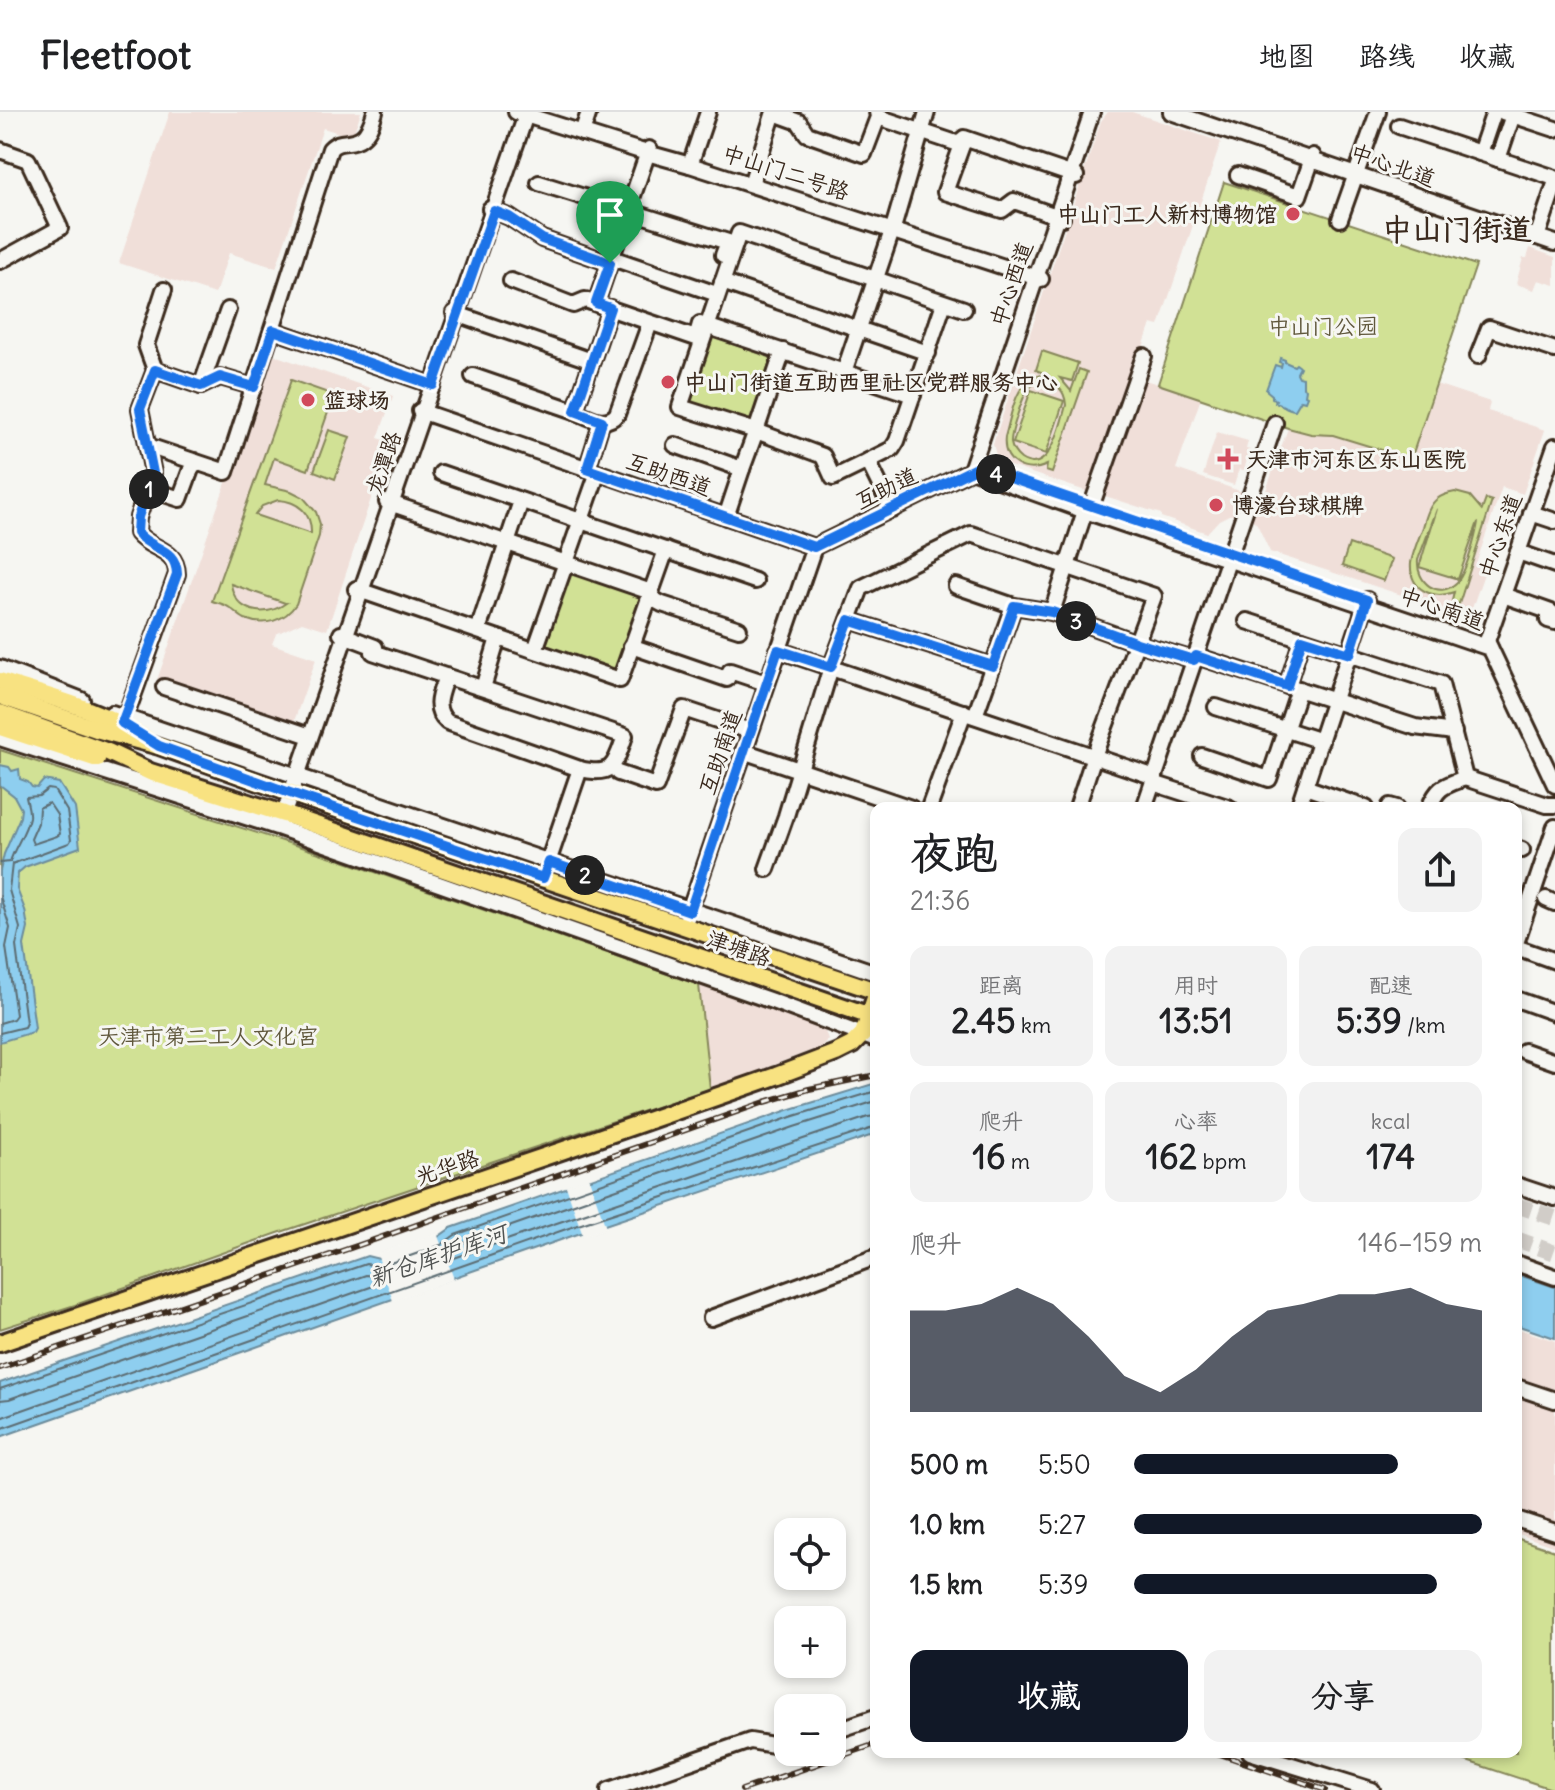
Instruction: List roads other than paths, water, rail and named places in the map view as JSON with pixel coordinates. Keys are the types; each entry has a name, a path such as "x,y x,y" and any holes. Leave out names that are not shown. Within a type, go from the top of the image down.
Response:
{"main road":[{"path":"0,681 88,706 124,721 159,746"},
{"name":"津塘路","path":"0,696 96,729 159,746 288,793 546,870 687,918 870,991"},
{"name":"津塘路","path":"0,713 279,820 870,1015"},
{"path":"0,727 117,765 150,772"},
{"name":"光华路","path":"0,1343 776,1076 870,1037"}],"street":[{"path":"148,446 226,472 330,149 333,144 357,141 362,137 370,128 375,112"},
{"path":"582,131 589,112"},
{"path":"691,162 708,112"},
{"path":"751,182 774,112 799,122 807,134 864,154 878,114 962,145"},
{"path":"844,372 893,227 927,112"},
{"name":"中心西道","path":"975,469 1094,112"},
{"name":"中心北道","path":"1171,112 1191,114 1555,241"},
{"path":"1340,219 1378,112"},
{"path":"1480,153 1494,112"},
{"name":"中山门二号路","path":"525,113 691,162 1040,276"},
{"name":"龙潭路","path":"279,820 525,113"},
{"path":"1498,159 1510,113 1555,129"},
{"path":"1399,126 1555,181 1538,235"},
{"path":"1059,217 1014,201 1002,210 945,192 964,138 1073,175"},
{"path":"0,150 28,160 60,228 0,261"},
{"path":"596,303 648,151"},
{"path":"1238,175 1299,196 1312,158"},
{"path":"539,183 728,242 680,407 823,456 833,478 894,446 944,303"},
{"path":"492,210 509,217 542,239 859,328 928,353"},
{"path":"511,281 573,305 585,300 696,338 739,233 964,309"},
{"path":"164,290 146,345 155,370 140,409 153,473 138,517 137,533 173,556 177,574 124,721 294,775 546,870 580,769"},
{"path":"575,411 610,308"},
{"path":"201,386 228,310"},
{"path":"456,314 592,361"},
{"path":"473,376 602,421 611,421 617,414 650,323"},
{"path":"706,326 913,395"},
{"path":"1478,356 1489,328 1555,350"},
{"path":"273,330 431,384"},
{"path":"726,517 783,351"},
{"path":"1052,612 1144,356"},
{"path":"155,370 201,386 220,377 254,387"},
{"name":"互助西道","path":"422,411 814,547"},
{"path":"535,650 581,521 602,421"},
{"path":"1146,802 1275,423"},
{"path":"675,445 742,469"},
{"name":"中心东道","path":"1488,644 1554,454"},
{"path":"149,489 180,499 194,461"},
{"path":"868,461 892,510"},
{"name":"中心南道","path":"975,469 1488,644"},
{"name":"互助道","path":"814,547 975,469"},
{"path":"441,473 755,581"},
{"path":"478,630 521,501"},
{"path":"390,502 566,562 650,594 662,604 739,629"},
{"path":"1534,514 1555,521"},
{"path":"767,869 831,667 861,588 971,534 1154,596 1079,802"},
{"name":"互助南道","path":"687,918 814,547"},
{"path":"358,590 620,680 666,550"},
{"path":"1520,553 1555,565"},
{"path":"956,586 1014,606 1052,612 1137,643 1195,658 1415,727 1454,732"},
{"path":"1505,596 1551,612 1548,620 1555,622"},
{"path":"1300,802 1366,602"},
{"path":"932,802 993,666 1014,606"},
{"path":"849,620 993,666"},
{"path":"1247,621 1441,684 1465,778"},
{"path":"343,635 375,647 373,652 483,688 625,736 615,765 596,773 580,769 447,722 439,714 437,702 446,676"},
{"path":"483,688 498,638"},
{"path":"1202,756 1269,779 1285,729 1302,639"},
{"path":"1488,644 1555,785"},
{"path":"631,646 727,679 730,671 766,683"},
{"path":"778,650 1094,756 1214,802"},
{"path":"0,668 88,706"},
{"path":"164,687 308,735"},
{"path":"1216,707 1321,741"},
{"path":"618,773 656,786 684,709 750,731"},
{"path":"0,738 279,820 870,1037"},
{"path":"743,751 893,802"},
{"path":"1431,802 1441,787 1465,778 1555,805"},
{"path":"1305,787 1349,802"},
{"path":"1523,900 1555,827"},
{"path":"687,918 870,971"},
{"path":"1522,947 1555,961"},
{"path":"1522,1001 1555,1013"},
{"path":"1524,1051 1555,1062"},
{"path":"1522,1187 1555,1198"},
{"path":"711,1318 870,1259"},
{"path":"1522,1265 1555,1277"},
{"path":"1522,1389 1555,1400"},
{"path":"1522,1521 1555,1532"},
{"path":"846,1727 870,1719"},
{"path":"609,1790 750,1741 774,1745"},
{"path":"1269,1758 1372,1790"}],"water":[{"path":"1280,358 1300,367 1297,373 1303,378 1307,396 1295,410 1275,402 1266,390 1275,365 1281,367"},
{"path":"0,765 12,771 19,769 20,779 32,787 37,788 44,780 59,783 75,808 80,847 25,867 18,873 17,889 28,928 24,945 35,1028 33,1032 0,1042 0,871 21,809 14,796 0,785"},
{"name":"新仓库护库河","path":"870,1085 870,1136 572,1236 0,1437 0,1383 367,1256 379,1259 438,1237 451,1228 788,1110"},
{"path":"1522,1276 1555,1287 1555,1338 1522,1327"}],"tunnel":[{"path":"1522,1207 1555,1218"},
{"path":"1522,1241 1555,1253"}],"railway":[{"path":"0,1368 765,1102 870,1076"},
{"path":"742,1790 870,1746"},
{"path":"1232,1758 1325,1790"}],"place":[{"name":"中山门工人新村博物馆","path":"1293,214"},
{"name":"中山门街道互助西里社区党群服务中心","path":"668,382"},
{"name":"篮球场","path":"308,400"},
{"name":"天津市河东区东山医院","path":"1228,459"},
{"name":"博濠台球棋牌","path":"1216,505"}],"district":[{"name":"中山门街道","path":"1457,230"}],"park label":[{"name":"中山门公园","path":"1323,326"},
{"name":"天津市第二工人文化宫","path":"208,1036"}]}
